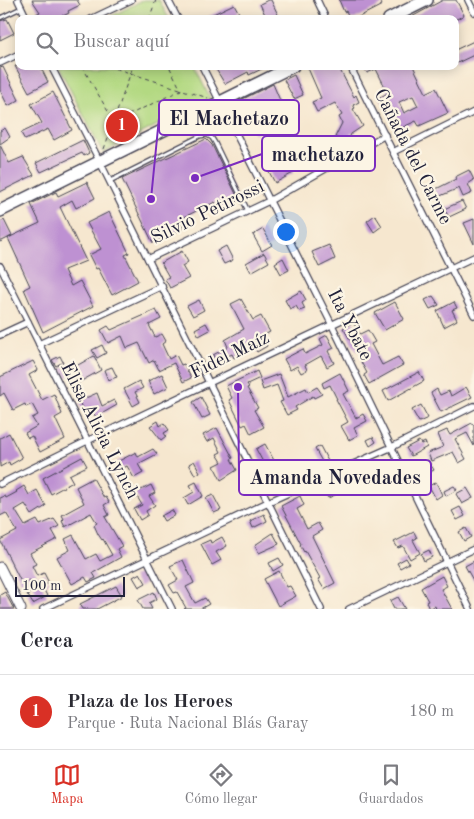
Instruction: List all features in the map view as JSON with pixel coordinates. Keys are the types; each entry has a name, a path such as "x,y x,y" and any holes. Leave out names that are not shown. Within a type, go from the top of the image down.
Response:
{"highway":[{"path":"397,15 427,0"},
{"path":"0,211 285,70"}],"street":[{"path":"18,0 25,15"},
{"path":"99,15 131,0"},
{"path":"168,0 176,15"},
{"path":"317,0 324,15"},
{"path":"468,0 474,12"},
{"path":"0,63 15,56"},
{"path":"53,70 321,609"},
{"name":"Ita Ybate","path":"204,70 332,324 470,609"},
{"name":"Cañada del Carme","path":"352,70 474,315"},
{"path":"393,152 474,112"},
{"name":"Silvio Petirossi","path":"148,259 269,201 385,136"},
{"name":"Fidel Maíz","path":"0,484 474,257"},
{"name":"Elisa Alicia Lynch","path":"0,266 172,609"},
{"path":"39,344 162,286"},
{"path":"0,335 28,322"},
{"path":"42,609 268,502 392,447 474,406"},
{"path":"349,609 474,549"},
{"path":"0,567 21,609"}],"lane":[{"path":"0,18 22,8"},
{"path":"109,181 200,136 207,135 215,143 248,211"}],"path":[{"path":"151,15 156,0"},
{"path":"84,70 114,122"},
{"path":"121,70 220,102"},
{"path":"100,162 131,70"},
{"path":"171,70 181,90"},
{"path":"114,122 181,90"}],"green space":[{"path":"143,0 159,0 167,15 114,15"},
{"path":"60,70 196,70 210,98 103,153"}],"building":[{"path":"32,0 77,0 80,5 68,11 69,13 65,15 36,15 40,12"},
{"path":"271,0 278,15 265,15 260,4"},
{"path":"339,0 379,0 382,5 363,15 348,15 346,11 344,12"},
{"path":"443,0 456,0 464,15 459,18 459,15 415,15"},
{"path":"234,4 239,13 236,15 211,15"},
{"path":"7,19 14,33 0,40 0,21"},
{"path":"474,41 474,55 459,62 459,48"},
{"path":"3,67 19,100 8,106 0,90 0,68"},
{"path":"17,70 42,70 48,82 29,92"},
{"path":"216,70 260,70 249,75 248,72 225,84"},
{"path":"309,70 340,70 354,97 356,95 359,102 353,105 355,108 353,109 363,126 351,134 347,143 335,137 342,123 339,117 342,115 335,103 317,112 312,102 321,98"},
{"path":"376,70 415,70 426,93 436,88 448,113 419,126 416,121 397,130 380,97 388,93","holes":["413,96 418,106 404,113 399,102"]},
{"path":"294,75 303,95 294,99 284,80"},
{"path":"273,84 285,112 276,115 273,108 262,114 269,127 254,134 248,121 252,119 248,108 238,113 233,104"},
{"path":"53,92 72,130 54,140 48,129 25,140 21,133 42,123 31,104"},
{"path":"5,128 10,137 0,144 0,131"},
{"path":"206,139 212,145 238,201 220,211 215,202 182,218 182,229 153,243 122,179"},
{"path":"83,140 89,153 84,156 82,153 41,172 36,163"},
{"path":"0,145 9,163 23,157 34,175 0,192"},
{"path":"273,158 278,169 288,163 293,173 275,183 264,162"},
{"path":"469,170 474,180 468,184 472,193 463,197 459,188 433,199 430,192"},
{"path":"87,182 95,198 76,208 72,200 60,207 86,261 64,270 71,286 80,281 93,306 43,332 24,289 30,286 8,238 40,223 31,204 56,192 58,196"},
{"path":"462,201 466,209 449,217 444,209"},
{"path":"109,212 129,253 125,255 138,281 112,295 89,255 101,249 87,223"},
{"path":"375,215 382,226 374,232 367,221"},
{"path":"474,219 474,244 464,223"},
{"path":"4,220 12,236 0,242 0,222"},
{"path":"263,229 272,245 262,251 253,235"},
{"path":"329,245 335,259 319,267 312,252"},
{"path":"226,246 233,260 224,264 217,251"},
{"path":"182,251 188,262 182,266 189,278 170,288 165,279 169,277 161,263"},
{"path":"264,253 269,262 251,272 246,263"},
{"path":"283,258 289,270 281,274 275,263"},
{"path":"301,291 306,300 302,303 305,309 299,311 296,306 290,309 285,300"},
{"path":"433,296 439,305 430,309 425,300"},
{"path":"241,299 253,320 261,316 270,332 262,338 267,346 257,352 254,347 234,358 232,354 216,362 213,355 228,347 225,340 244,329 231,304"},
{"path":"199,300 204,310 193,316 187,306"},
{"path":"395,302 404,319 385,330 375,313"},
{"path":"454,302 457,308 452,310 457,320 444,327 437,311"},
{"path":"156,310 161,319 149,325 155,337 162,334 166,341 162,344 169,359 176,355 181,365 184,364 191,378 183,382 174,363 159,370 154,360 149,363 139,343 127,348 122,336 108,343 101,330 108,326 111,330"},
{"path":"353,322 360,334 368,330 375,342 371,344 382,365 398,357 403,365 369,384 364,375 367,373 361,362 367,359 362,349 357,351 343,328"},
{"path":"206,323 210,330 199,336 195,329"},
{"path":"327,335 334,348 328,351 334,363 327,367 321,356 305,365 307,370 301,373 297,366 290,370 284,359 303,349 305,354 323,345 320,339"},
{"path":"102,345 106,353 97,358 92,350"},
{"path":"60,356 63,362 56,366 52,360"},
{"path":"94,356 101,370 76,384 71,375 66,378 61,369 69,365 71,369"},
{"path":"33,361 38,370 29,375 42,400 54,394 62,414 55,418 65,439 40,452 32,436 28,438 25,433 37,426 32,418 38,415 32,404 26,407 25,404 13,410 4,393 0,396 0,377"},
{"path":"112,367 117,377 108,380 104,370"},
{"path":"257,371 260,378 247,384 249,387 247,388 258,408 254,410 264,427 251,434 246,424 242,426 229,400 232,398 226,386"},
{"path":"419,372 424,381 388,401 383,391"},
{"path":"340,373 349,391 343,394 356,418 363,414 367,421 354,428 358,435 349,440 341,426 348,422 330,385 324,388 322,383"},
{"path":"162,374 168,387 154,394 148,381"},
{"path":"279,374 288,397 306,388 308,392 317,387 322,394 314,398 313,396 295,407 297,410 287,415 280,402 283,401 277,385 263,390 260,381"},
{"path":"139,381 143,388 135,392 140,402 133,406 124,389"},
{"path":"466,387 472,397 441,412 431,393 437,389 440,395 449,391 451,396"},
{"path":"97,393 102,406 114,400 117,405 96,417 90,408 83,411 79,401"},
{"path":"201,397 210,415 202,419 193,402"},
{"path":"421,405 428,418 419,422 412,410"},
{"path":"158,421 160,426 164,423 169,430 164,433 166,436 161,440 150,426"},
{"path":"472,423 474,426 474,446 467,433 455,439 466,459 459,463 453,452 431,461 428,453 443,447 438,434 447,430 450,435"},
{"path":"217,428 233,458 231,459 237,470 221,480 214,466 222,462 217,454 221,452 214,438 207,442 203,435"},
{"path":"9,433 22,458 10,465 9,462 0,467 0,438"},
{"path":"373,437 376,442 370,446 367,440"},
{"path":"419,441 421,444 425,442 427,447 411,456 406,448"},
{"path":"265,444 276,464 282,461 288,472 304,463 309,472 273,491 267,482 272,479 256,449"},
{"path":"320,446 329,463 324,465 315,449"},
{"path":"153,449 157,454 138,464 143,473 134,478 127,466 121,469 117,462 136,452 138,457"},
{"path":"82,457 87,466 69,475 73,482 51,494 43,478"},
{"path":"428,460 434,470 420,477 415,467"},
{"path":"194,461 200,472 195,475 189,464"},
{"path":"93,478 104,498 106,497 109,502 104,505 109,515 105,517 122,546 117,549 121,557 93,573 96,578 88,582 85,577 72,584 57,557 70,550 65,539 73,535 86,559 96,554 100,561 112,555 98,534 94,525 97,523 91,513 65,527 62,521 64,519 62,515 84,503 76,487"},
{"path":"337,479 344,491 328,498 322,487"},
{"path":"196,482 203,496 188,505 184,498 194,492 190,485"},
{"path":"436,482 442,495 436,499 429,486"},
{"path":"151,485 155,493 149,496 155,505 146,511 148,515 140,520 134,509 142,505 135,493"},
{"path":"24,486 29,495 37,490 46,506 32,515 25,504 15,510 25,526 37,520 40,525 54,519 59,526 52,530 57,539 30,553 36,564 32,566 37,576 44,573 49,583 42,586 47,596 33,604 27,594 36,590 30,580 22,584 0,540 17,531 6,513 0,516 0,498 5,496 6,498"},
{"path":"454,486 457,490 446,496 444,491"},
{"path":"467,488 473,498 462,504 456,494"},
{"path":"213,495 221,510 214,513 206,498"},
{"path":"300,496 304,505 297,509 307,529 318,523 322,530 312,536 335,583 324,589 318,579 320,578 300,545 281,506"},
{"path":"460,507 465,516 457,520 452,511"},
{"path":"172,510 175,515 164,521 161,516"},
{"path":"264,514 267,521 253,528 250,521"},
{"path":"466,528 471,537 464,541 459,532"},
{"path":"414,532 417,538 413,540 420,553 410,559 403,546 398,548 394,542"},
{"path":"273,533 279,544 259,553 255,545"},
{"path":"222,537 227,546 216,552 221,560 212,565 201,544 210,540 211,543"},
{"path":"429,550 432,557 424,561 421,554"},
{"path":"279,558 283,565 273,571 269,563"},
{"path":"406,558 409,563 400,568 397,563"},
{"path":"183,560 194,583 186,587 195,603 205,598 209,604 200,609 184,609 186,608 177,592 174,593 169,585 178,580 170,566"},
{"path":"474,561 474,582 465,566"},
{"path":"279,571 287,587 290,586 296,596 278,606 264,579"},
{"path":"140,573 146,583 139,587 133,577"},
{"path":"442,576 447,586 441,589 452,609 436,609 435,606 429,609 426,602 428,601 421,588"},
{"path":"116,586 122,596 97,609 83,609 80,604"},
{"path":"5,592 14,609 0,609 0,595"},
{"path":"154,592 157,599 149,603 152,609 143,609 138,600"},
{"path":"398,597 405,609 394,609 390,601"}],"place":[{"name":"Plaza de los Heroes","path":"122,126"},
{"name":"machetazo","path":"195,178"},
{"name":"El Machetazo","path":"151,199"},
{"name":"Amanda Novedades","path":"238,387"}]}
